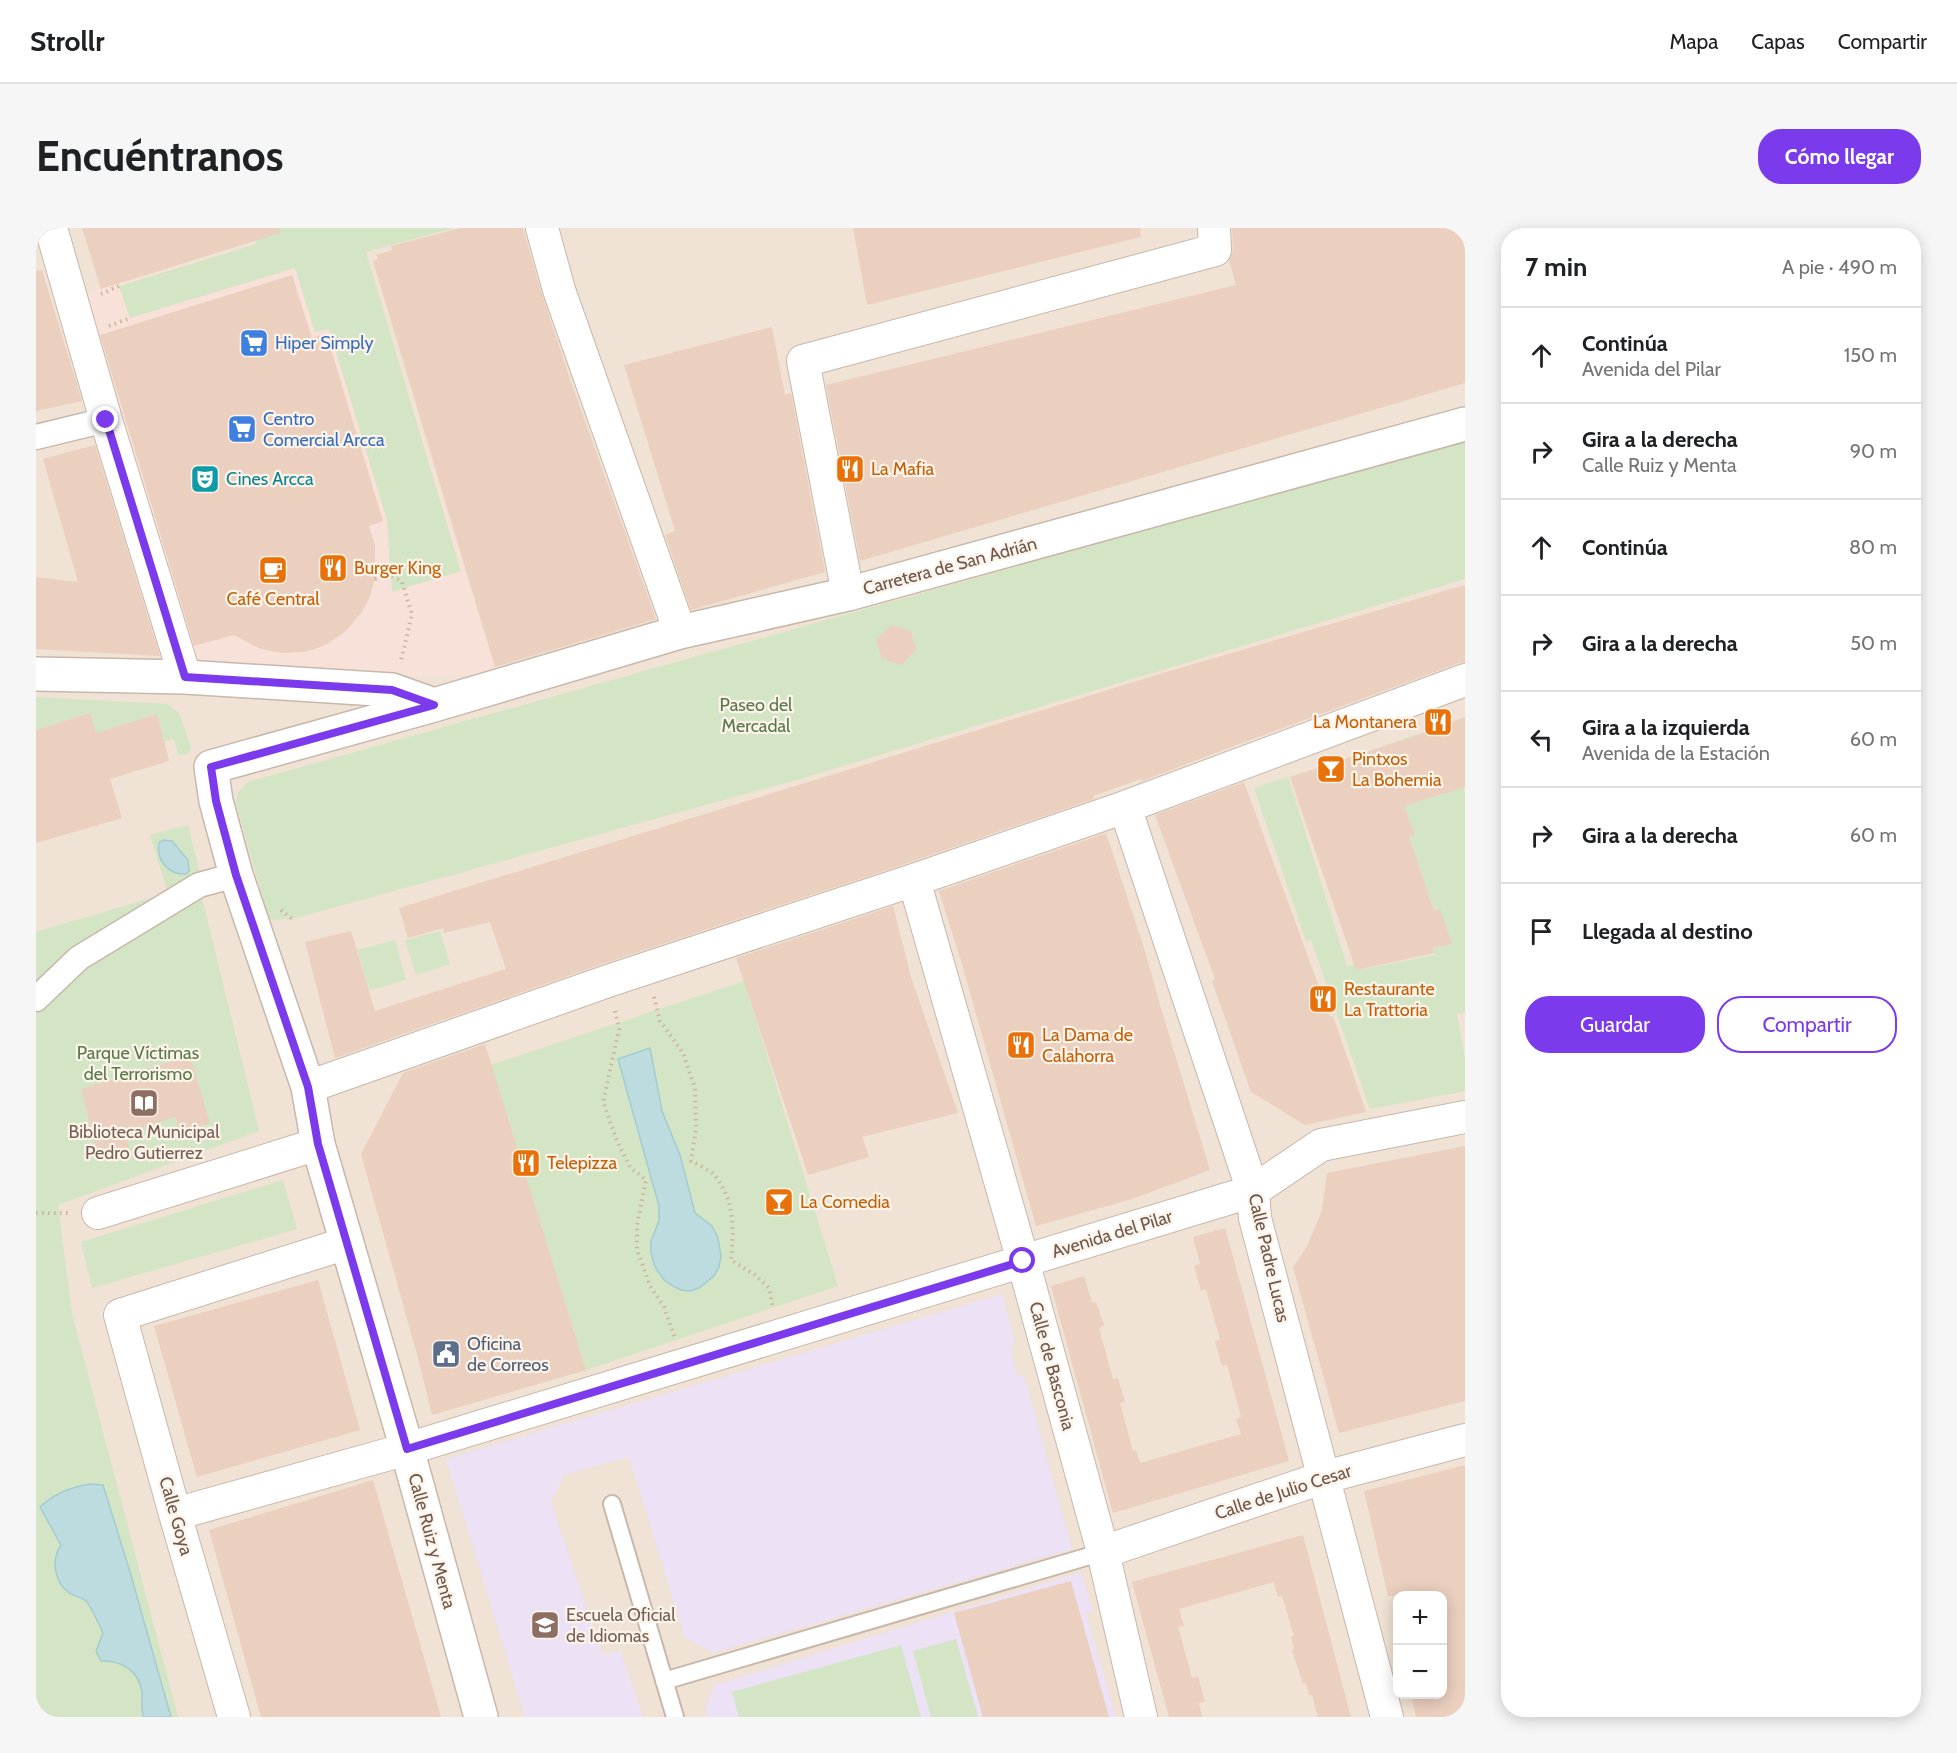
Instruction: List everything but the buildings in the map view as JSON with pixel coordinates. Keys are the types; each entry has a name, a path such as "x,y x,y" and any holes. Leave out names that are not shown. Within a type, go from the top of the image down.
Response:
{"street":[{"path":"51,228 106,420 185,677"},
{"path":"542,228 559,290 680,632"},
{"path":"848,594 803,361 1215,250 1214,228"},
{"path":"36,438 106,420"},
{"name":"Carretera de San Adrián","path":"236,875 216,801 211,767 434,705 680,632 848,594 1465,424"},
{"path":"36,674 185,677 392,690 434,705"},
{"path":"308,1087 608,981 914,880 1125,807 1465,680"},
{"name":"Calle Padre Lucas","path":"1125,807 1253,1191 1255,1218 1387,1717"},
{"path":"36,999 79,958 199,885 236,875"},
{"name":"Calle Ruiz y Menta","path":"236,875 308,1087 318,1144 407,1449 481,1717"},
{"name":"Calle de Basconia","path":"914,880 1103,1552 1141,1717"},
{"name":"Avenida del Pilar","path":"175,1514 407,1449 1253,1191 1321,1145 1465,1117"},
{"path":"98,1213 318,1144"},
{"name":"Calle Goya","path":"234,1717 120,1315 348,1243"},
{"name":"Calle de Julio Cesar","path":"1103,1552 1325,1477 1465,1440"}],"lane":[{"path":"612,1504 675,1717"},
{"path":"664,1681 1103,1552"}],"path":[{"path":"375,579 391,575 402,582 412,614 407,642 392,690"},
{"path":"646,969 660,1021 683,1053 695,1088 696,1129 691,1161 715,1175 728,1200 734,1231 731,1260 755,1275 769,1288 778,1336"},
{"path":"608,981 619,1029 603,1102 617,1141 630,1167 646,1180 637,1225 638,1249 650,1286 664,1307 685,1364"}],"shaded area":[{"path":"36,228 1465,228 1465,1717 36,1717"},
{"path":"311,228 365,252 497,674 415,676 196,662 87,293"},
{"path":"1002,1294 1015,1343 1010,1346 1018,1377 1024,1375 1072,1549 713,1653 685,1638 629,1457 564,1475 551,1503 603,1655 620,1650 643,1717 525,1717 446,1459"},
{"path":"1081,1572 1093,1611 1086,1614 1116,1717 708,1717 705,1708 715,1685"}],"green space":[{"path":"252,228 454,228 366,252 461,571 392,592 387,520 329,329 315,332 295,268 130,318 119,286 256,244"},
{"name":"Paseo del Mercadal","path":"1465,441 1465,579 796,780 292,919 269,920 236,803 238,792 248,782"},
{"path":"36,697 167,704 179,713 191,747 184,755 178,754 174,739 164,741 157,714 96,733 89,713 36,730"},
{"path":"1415,735 1425,799 1444,794 1444,771 1459,767 1465,795 1465,1012 1457,1014 1465,1059 1465,1091 1370,1109 1311,940 1306,941 1254,788 1288,777 1347,966 1361,964 1363,969 1435,955 1432,948 1452,944 1439,909 1434,911 1431,900 1426,901 1426,888 1409,837 1414,835 1381,747"},
{"name":"Parque Víctimas del Terrorismo","path":"188,825 202,881 199,885 259,1131 58,1205 72,1314 178,1717 36,1717 36,932 168,893 150,835"},
{"path":"440,931 450,964 416,975 405,940"},
{"path":"395,940 406,980 369,990 357,950"},
{"path":"744,981 838,1286 586,1370 491,1065"},
{"path":"283,1180 297,1229 92,1288 81,1242"},
{"path":"956,1639 978,1717 931,1717 913,1651"},
{"path":"901,1645 921,1717 739,1717 732,1692"}],"water":[{"path":"163,840 172,841 188,860 189,871 186,874 174,872 161,861 159,843"},
{"path":"650,1048 662,1111 680,1155 695,1213 712,1226 718,1238 721,1256 714,1276 699,1288 690,1291 681,1290 664,1280 655,1267 651,1253 651,1241 659,1221 659,1206 618,1059"},
{"path":"90,1484 103,1485 171,1717 144,1717 138,1679 128,1668 116,1662 101,1661 96,1651 103,1633 92,1611 85,1600 63,1587 57,1576 55,1564 61,1545 40,1507 63,1492"}],"place":[{"name":"Hiper Simply","path":"254,343"},
{"name":"Centro Comercial Arcca","path":"242,429"},
{"name":"La Mafia","path":"850,469"},
{"name":"Cines Arcca","path":"205,479"},
{"name":"Burger King","path":"333,568"},
{"name":"Café Central","path":"273,570"},
{"name":"La Montanera","path":"1438,722"},
{"name":"Pintxos La Bohemia","path":"1331,769"},
{"name":"Restaurante La Trattoria","path":"1323,999"},
{"name":"La Dama de Calahorra","path":"1021,1045"},
{"name":"Biblioteca Municipal Pedro Gutierrez","path":"144,1103"},
{"name":"Telepizza","path":"526,1163"},
{"name":"La Comedia","path":"779,1202"},
{"name":"Oficina de Correos","path":"446,1354"},
{"name":"Escuela Oficial de Idiomas","path":"545,1625"}],"route":[{"path":"106,420 185,677 392,690 434,705 211,767 216,801 236,875 308,1087 318,1144 407,1449 1023,1261"}]}
